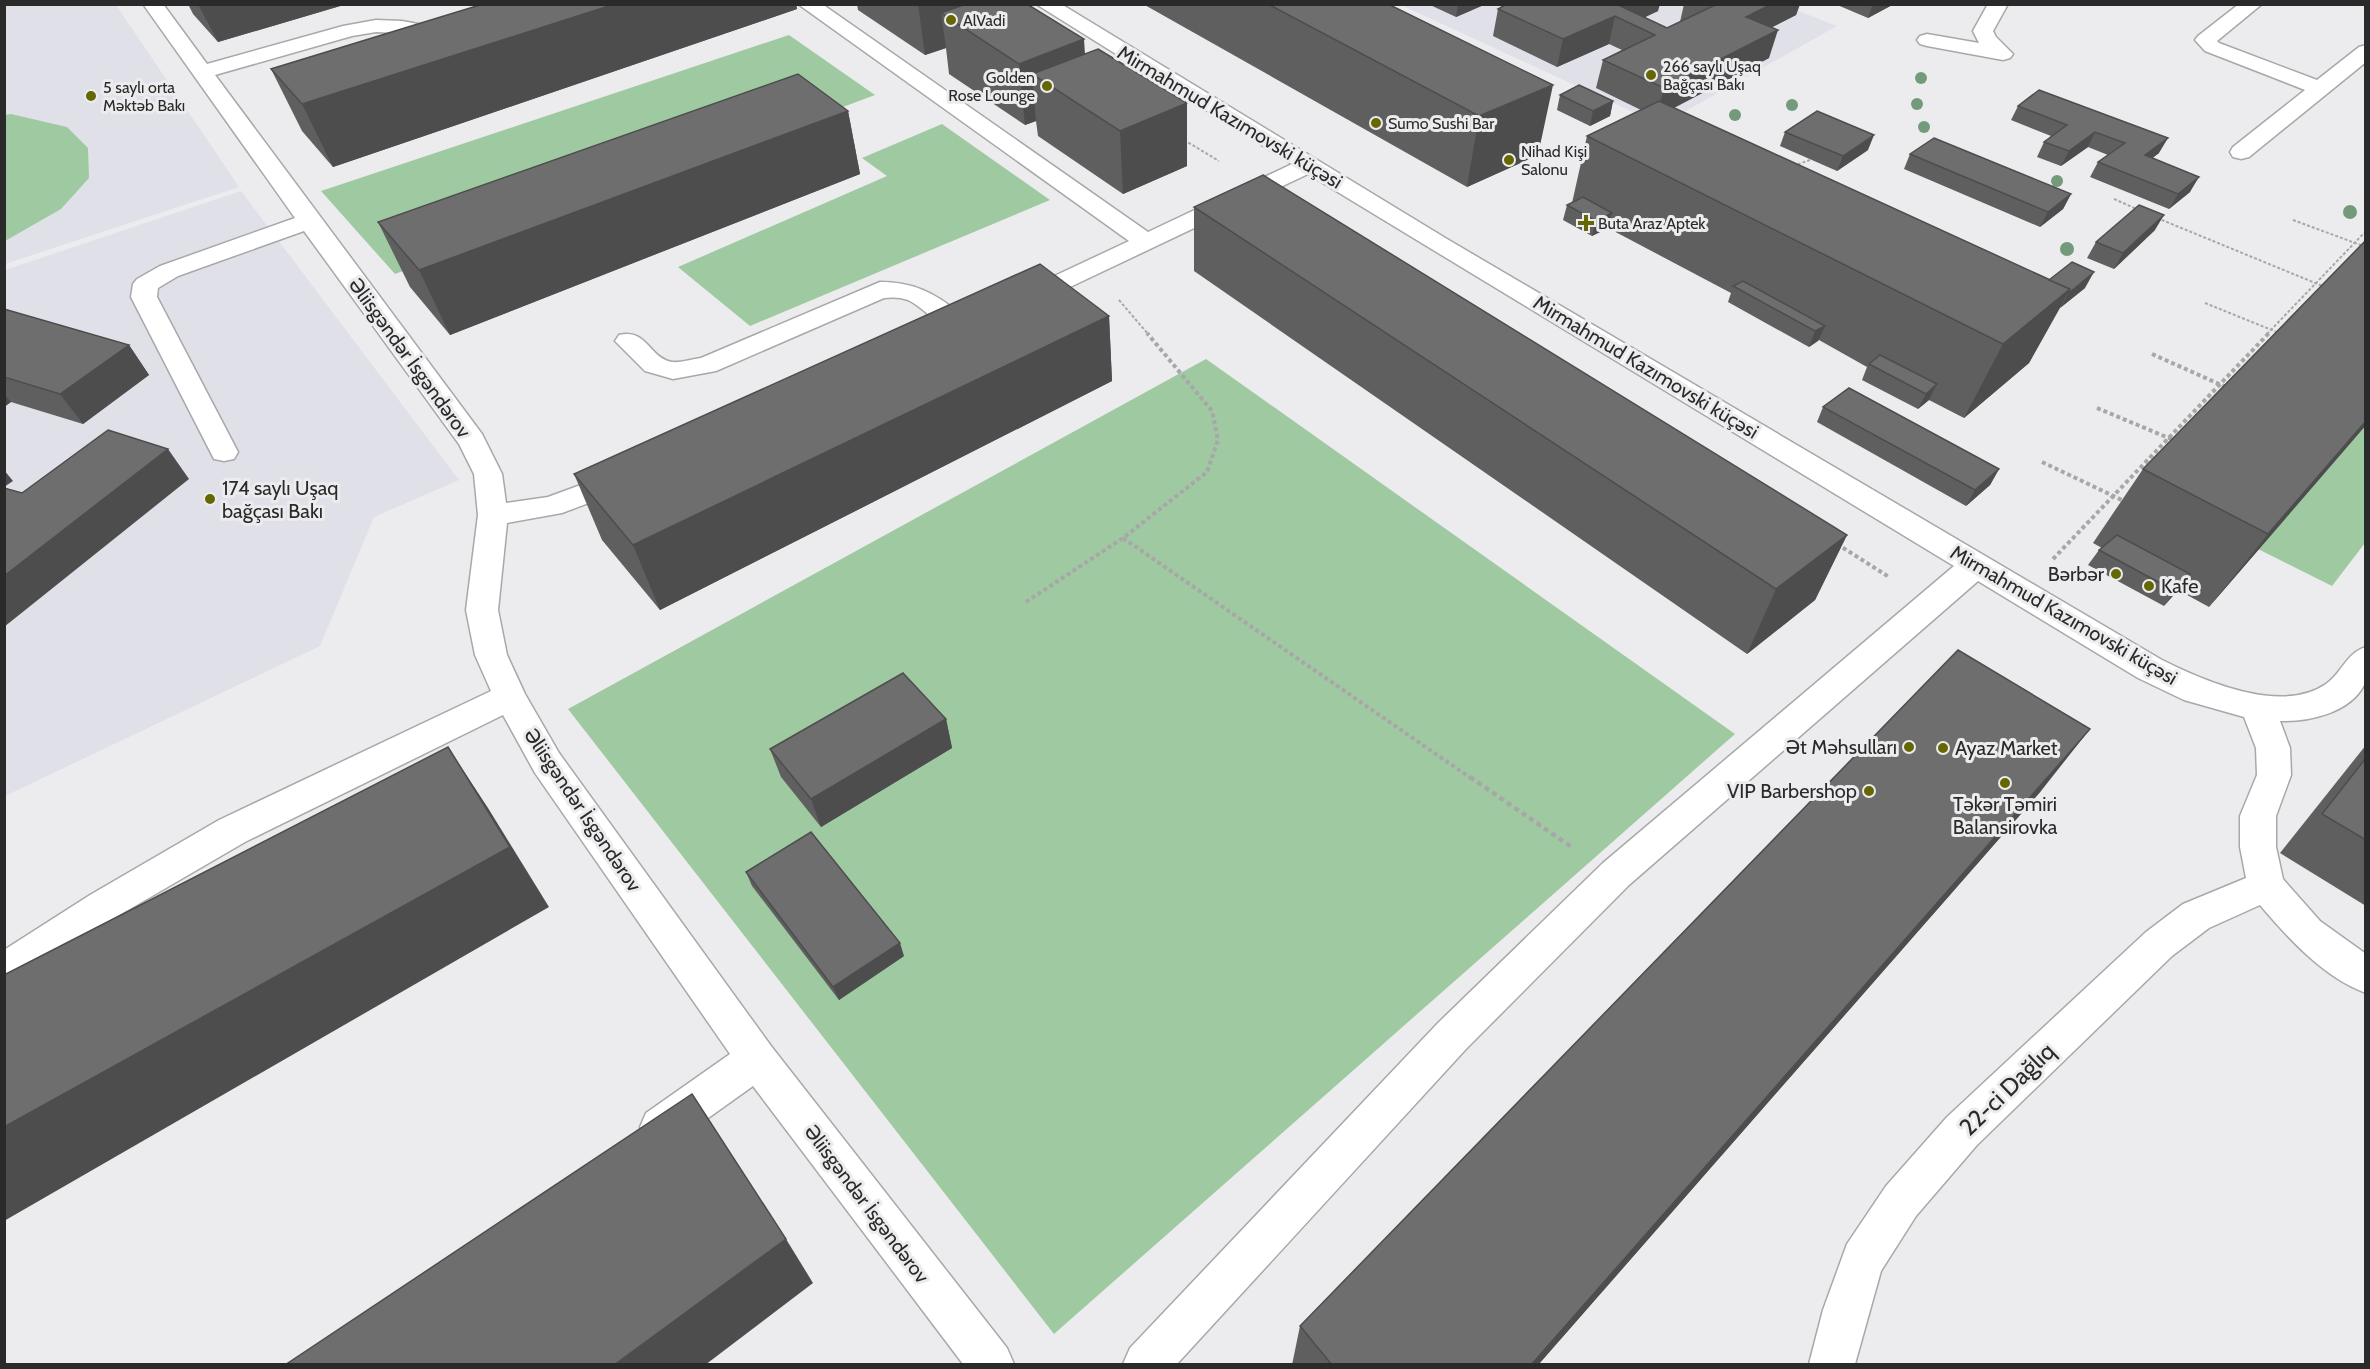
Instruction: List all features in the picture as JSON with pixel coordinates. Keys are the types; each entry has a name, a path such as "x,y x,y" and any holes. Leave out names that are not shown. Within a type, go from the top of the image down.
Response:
{"street":[{"name":"Əliisgəndər İsgəndərov","path":"153,4 309,221 472,441 488,474 493,515 482,610 491,655 510,698 547,763 757,1059 991,1365"},
{"path":"808,4 1145,241"},
{"name":"Mirmahmud Kazımovski küçəsi","path":"1046,4 1308,165 2150,669 2195,691 2257,706 2295,708 2322,702 2339,691 2366,659"},
{"path":"1928,40 2003,54 1987,40 1983,31 1998,4"},
{"path":"2252,4 2205,40 2212,47 2320,88"},
{"path":"201,72 350,30 375,26 402,27 438,35 469,34"},
{"path":"2241,152 2366,51"},
{"path":"628,340 654,365 674,371 707,365 880,290 901,288 916,293 971,325 1308,165"},
{"path":"224,452 144,297 146,284 169,271 309,221"},
{"path":"493,515 552,506 596,491 650,467"},
{"path":"1146,1365 1452,1036 1616,873 1977,564"},
{"path":"4,972 103,906 232,831 510,698"},
{"path":"2257,706 2272,748 2274,775 2258,816 2258,847 2266,886 2307,933 2366,976"},
{"name":"22-ci Dağlıq","path":"1832,1365 1846,1310 1863,1260 1901,1201 1962,1131 2159,944 2196,916 2266,886"},
{"path":"633,1147 757,1059"}],"path":[{"path":"1179,136 1260,187"},
{"path":"1791,167 1810,160"},
{"path":"2114,199 2145,213"},
{"path":"2156,217 2251,259 2334,291"},
{"path":"2292,220 2366,247"},
{"path":"2051,562 2366,231"},
{"path":"1026,602 1123,538 1207,472 1218,440 1212,411 1092,267"},
{"path":"2205,303 2280,334"},
{"path":"2152,354 2238,392"},
{"path":"2097,408 2178,442"},
{"path":"2042,462 2130,504"},
{"path":"1123,538 1581,854"},
{"path":"1830,540 1932,603"}],"shaded area":[{"name":"5 saylı orta Məktəb Bakı","path":"4,5 116,5 239,187 5,264"},
{"name":"266 saylı Uşaq Bağçası Bakı","path":"1401,5 1783,5 1837,26 1661,125"},
{"name":"174 saylı Uşaq bağçası Bakı","path":"241,191 459,480 374,517 320,646 5,796 5,270"}],"green space":[{"path":"789,35 875,95 395,274 321,191"},
{"path":"11,114 67,127 88,148 89,178 61,209 5,241 4,115"},
{"path":"942,124 1050,200 750,326 678,267 887,176 862,158"},
{"path":"1206,359 1735,734 1054,1334 568,709"},
{"path":"2365,426 2365,543 2332,586 2258,549"}],"building":[{"path":"483,4 615,4 302,104 271,69"},
{"path":"966,4 1027,4 1084,39 1019,64 941,13"},
{"path":"1268,4 1388,4 1553,85 1479,116"},
{"path":"1507,4 1620,4 1618,5 1667,28 1713,6 1708,4 1772,4 1746,17 1778,30 1664,88 1603,60 1655,35 1615,16 1563,39 1498,9"},
{"path":"1098,49 1187,103 1120,131 1032,74"},
{"path":"798,74 848,111 419,270 378,222"},
{"path":"1579,85 1613,101 1593,111 1560,95"},
{"path":"2039,90 2168,138 2145,155 2199,177 2178,194 2098,162 2125,143 2095,132 2069,151 2044,142 2067,125 2018,106"},
{"path":"1659,101 2070,289 2003,344 1587,136"},
{"path":"1817,111 1874,135 1843,156 1785,132"},
{"path":"1934,138 2071,194 2048,212 1910,154"},
{"path":"1263,175 1847,535 1776,589 1194,207"},
{"path":"1583,197 1612,213 1596,221 1567,205"},
{"path":"2139,205 2164,215 2123,253 2096,242"},
{"path":"2366,240 2366,421 2268,534 2143,469"},
{"path":"2072,262 2094,272 2069,293 2070,289 2049,280"},
{"path":"1040,264 1109,316 633,545 574,474"},
{"path":"1743,281 1825,326 1815,331 1733,286"},
{"path":"4,309 129,345 60,394 4,377"},
{"path":"1880,355 1937,384 1926,394 1869,364"},
{"path":"1849,388 1999,469 1975,490 1823,407"},
{"path":"108,430 168,449 4,576 4,488 22,493"},
{"path":"2117,535 2190,574 2175,591 2099,550"},
{"path":"1958,650 2090,729 1531,1365 1332,1365 1300,1326"},
{"path":"903,673 946,719 811,799 770,749"},
{"path":"448,747 510,847 4,1127 4,975"},
{"path":"2366,758 2366,840 2322,814"},
{"path":"811,832 900,943 833,987 746,872"},
{"path":"692,1094 786,1239 614,1365 285,1365"}],"place":[{"name":"AlVadi","path":"951,20"},
{"name":"266 saylı Uşaq Bağçası Bakı","path":"1651,75"},
{"name":"Golden Rose Lounge","path":"1047,86"},
{"name":"5 saylı orta Məktəb Bakı","path":"91,96"},
{"name":"Sumo Sushi Bar","path":"1376,123"},
{"name":"Nihad Kişi Salonu","path":"1509,160"},
{"name":"Buta Araz Aptek","path":"1586,223"},
{"name":"174 saylı Uşaq bağçası Bakı","path":"210,499"},
{"name":"Bərbər","path":"2116,574"},
{"name":"Kafe","path":"2149,586"},
{"name":"Ət Məhsulları","path":"1909,747"},
{"name":"Ayaz Market","path":"1943,748"},
{"name":"Təkər Təmiri Balansirovka","path":"2005,783"},
{"name":"VIP Barbershop","path":"1869,791"}]}
